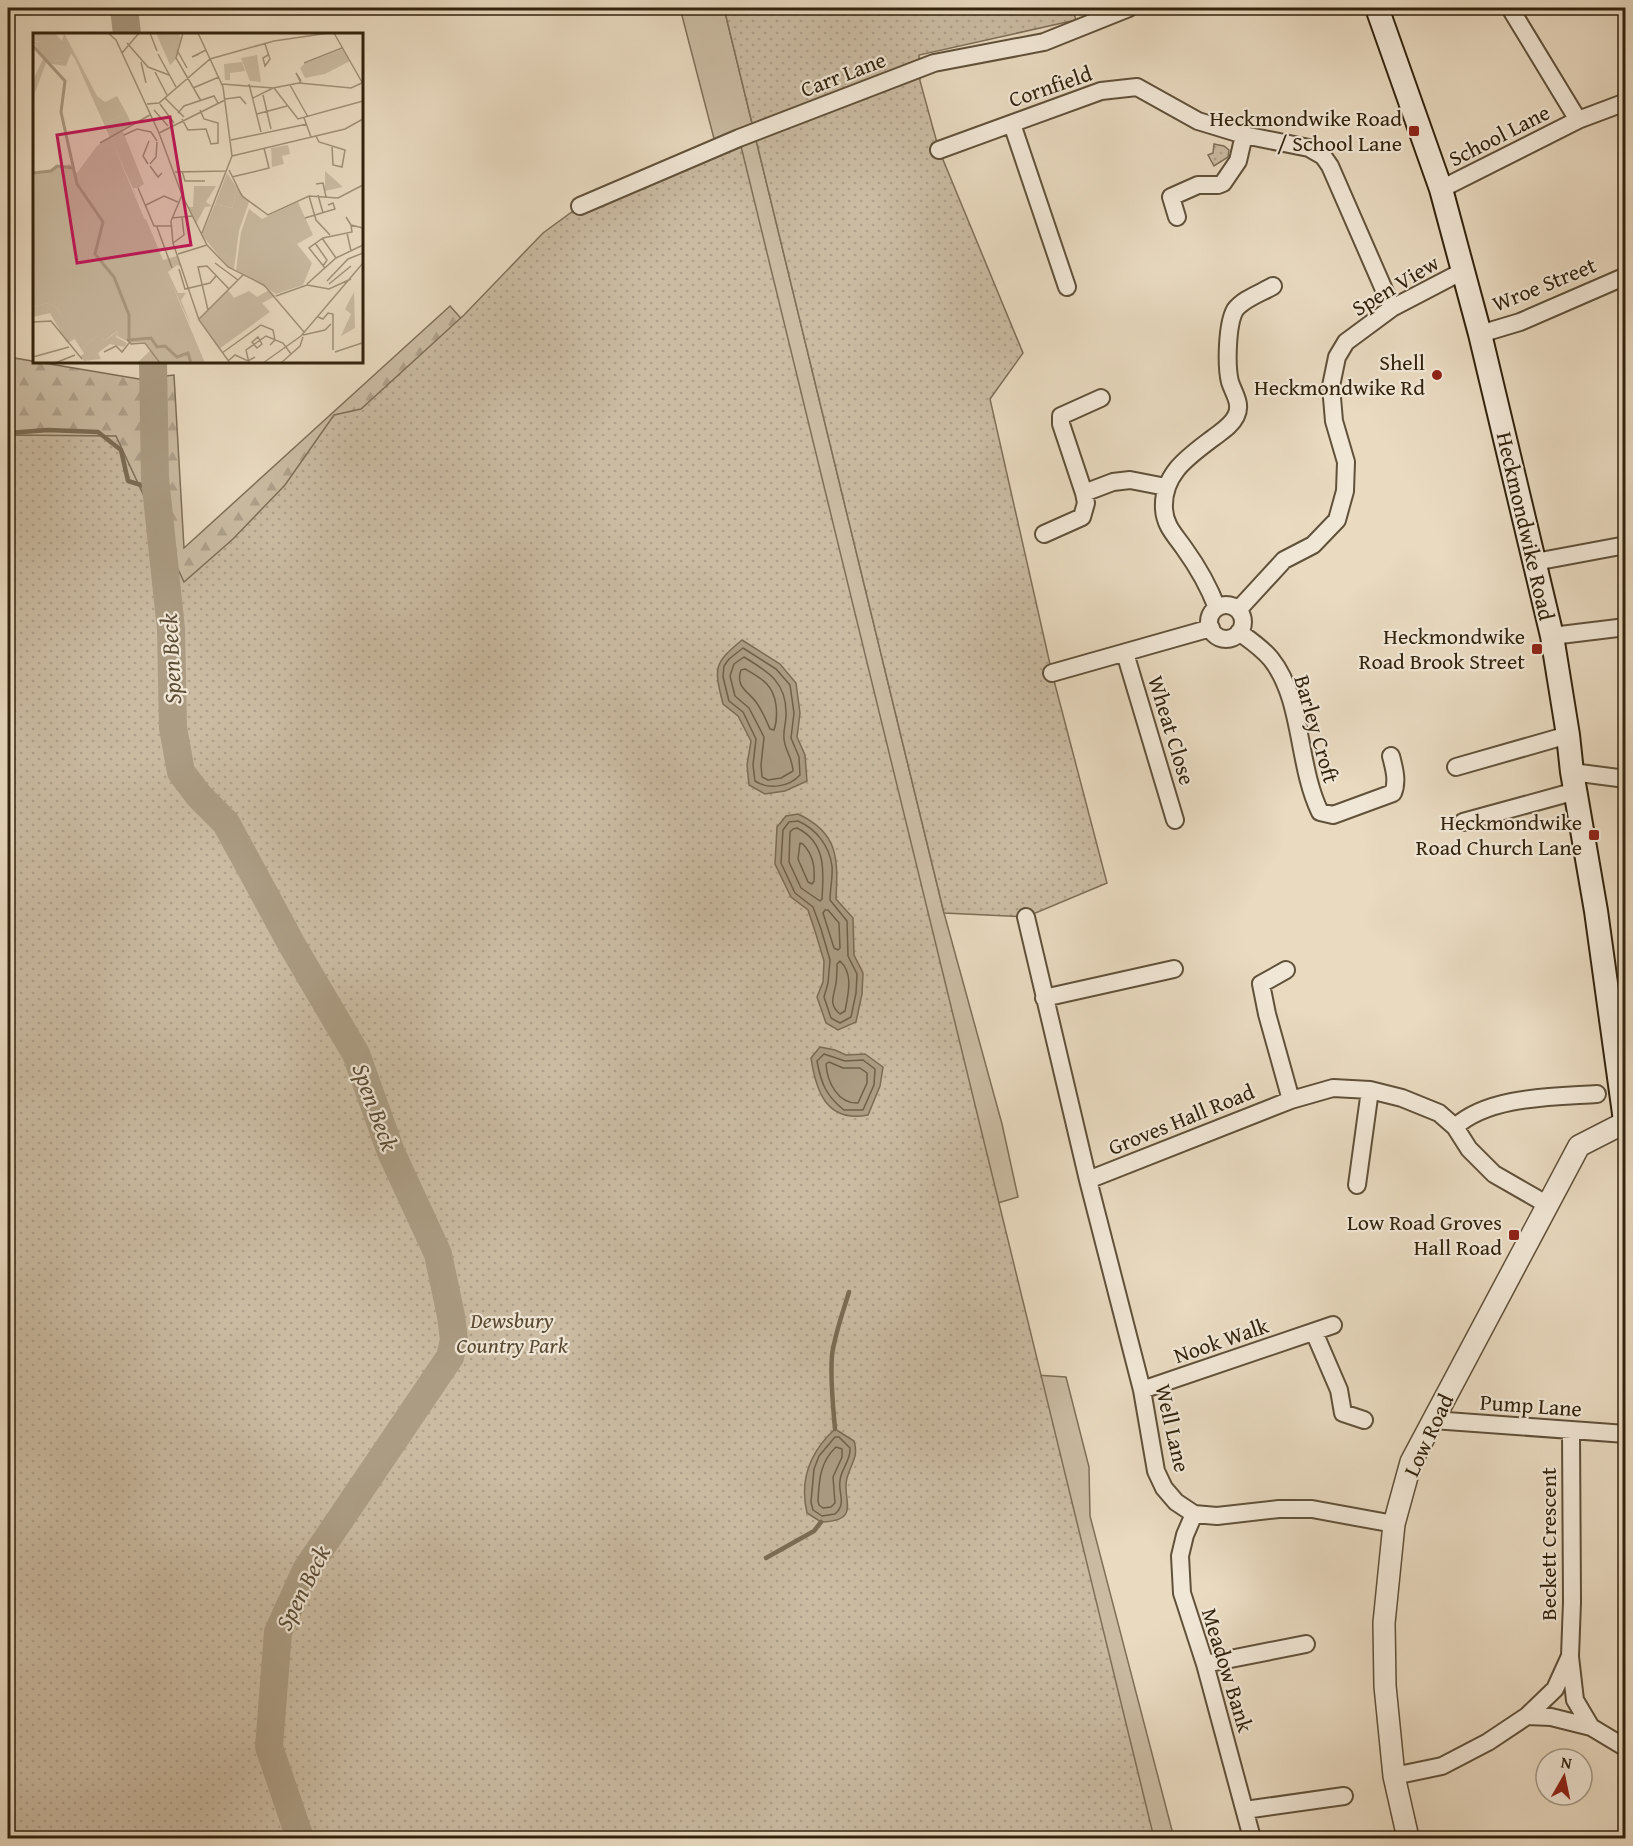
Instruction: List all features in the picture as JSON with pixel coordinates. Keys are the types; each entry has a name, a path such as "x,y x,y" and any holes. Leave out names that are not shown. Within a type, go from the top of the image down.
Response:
{"main road":[{"name":"Heckmondwike Road","path":"1377,8 1441,189 1480,334 1552,636 1596,911 1618,1016 1625,1126"}],"street":[{"name":"Carr Lane","path":"580,206 739,138 934,63 1044,42 1129,8"},
{"name":"School Lane","path":"1510,8 1578,120"},
{"name":"Cornfield","path":"939,150 1101,91 1137,87 1198,121 1244,135 1309,148 1323,156 1330,166 1392,308"},
{"name":"School Lane","path":"1441,189 1578,120 1626,102"},
{"path":"1012,124 1067,287"},
{"path":"1177,217 1171,197 1198,185 1223,183 1238,161 1244,135"},
{"name":"Spen View","path":"1238,610 1284,561 1312,545 1337,520 1345,491 1346,462 1334,421 1331,386 1337,357 1346,342 1392,308 1463,271"},
{"name":"Wroe Street","path":"1480,334 1520,322 1626,276"},
{"path":"1217,608 1210,590 1184,548 1167,527 1164,509 1166,487 1173,471 1229,426 1237,414 1238,402 1228,371 1231,321 1243,302 1273,286"},
{"path":"1044,534 1082,517 1086,503 1061,424 1061,416 1101,398"},
{"path":"1084,493 1113,482 1130,480 1166,487"},
{"path":"1535,561 1626,545"},
{"path":"1228,605 1238,610 1243,623 1235,636 1224,638 1214,633 1210,616 1217,608 1228,605"},
{"path":"1552,636 1626,627"},
{"path":"1052,673 1211,628"},
{"name":"Barley Croft","path":"1239,632 1272,660 1286,687 1298,725 1304,770 1320,812 1333,815 1392,793 1395,777 1391,756"},
{"name":"Wheat Close","path":"1125,653 1175,820"},
{"path":"1456,767 1568,735"},
{"path":"1464,822 1574,782 1626,779"},
{"name":"Well Lane","path":"1026,917 1088,1180 1142,1390 1156,1471 1164,1488 1176,1502 1194,1514"},
{"path":"1044,998 1174,969"},
{"name":"Groves Hall Road","path":"1286,970 1262,984 1291,1100"},
{"name":"Groves Hall Road","path":"1088,1180 1291,1100 1333,1088 1370,1090 1402,1098 1439,1113 1455,1127 1469,1149 1494,1174 1548,1205"},
{"path":"1357,1185 1370,1090"},
{"path":"1455,1127 1476,1112 1492,1106 1547,1097 1596,1094"},
{"name":"Low Road","path":"1408,1839 1394,1776 1385,1686 1384,1623 1394,1524 1411,1462 1579,1146 1625,1126"},
{"name":"Nook Walk","path":"1142,1390 1334,1325"},
{"path":"1314,1332 1339,1390 1343,1413 1364,1419"},
{"name":"Pump Lane","path":"1433,1420 1626,1434"},
{"name":"Beckett Crescent","path":"1571,1431 1570,1656 1575,1700 1591,1727"},
{"path":"1194,1514 1217,1516 1280,1509 1312,1509 1394,1524"},
{"name":"Meadow Bank","path":"1194,1514 1185,1535 1180,1556 1182,1593 1205,1664 1252,1839"},
{"path":"1205,1664 1306,1644"},
{"name":"Beckett Crescent","path":"1394,1776 1442,1766 1488,1742 1527,1716 1555,1689 1570,1656"},
{"name":"Beckett Crescent","path":"1527,1716 1551,1717 1591,1727 1626,1748"},
{"path":"1245,1810 1344,1796"}],"green space":[{"path":"680,8 724,8 944,913 1002,1124 1018,1197 978,1209 737,227"},
{"path":"724,8 1072,8 1076,20 919,55 920,81 939,150 1023,353 990,399 1052,673 1107,883 1026,917 944,913"},
{"name":"Dewsbury Country Park","path":"739,138 1154,1838 8,1838 8,435 116,436 184,582 233,539 285,485 334,415 361,409 464,315 543,233 580,206"},
{"path":"1214,144 1224,146 1229,150 1228,157 1214,166 1208,155 1213,153"},
{"path":"450,306 482,342 188,618 8,629 8,357 139,379 174,375 184,548"},
{"path":"1006,1373 1066,1377 1089,1467 1090,1516 1174,1838 1092,1838"}],"water":[{"path":"742,640 780,664 796,683 800,713 797,737 805,755 807,781 785,791 765,794 749,785 747,765 751,741 738,716 723,704 718,682 718,667 726,655"},
{"path":"798,814 811,821 829,839 836,860 836,899 853,918 854,955 863,973 862,994 856,1022 838,1030 826,1023 817,997 823,982 824,961 808,910 791,897 775,864 777,827 786,816"},
{"path":"820,1047 846,1055 865,1054 883,1067 880,1086 868,1115 842,1114 826,1102 816,1082 811,1058"},
{"path":"835,1429 854,1441 855,1447 855,1456 846,1486 848,1508 842,1518 821,1522 807,1513 804,1489 813,1457"}],"waterway":[{"name":"Spen Beck","path":"124,8 127,33"},
{"name":"Spen Beck","path":"153,363 155,478 171,629 173,728 181,772 199,796 226,823 292,945 356,1054 391,1152 438,1254 454,1340 450,1357 306,1570 278,1632 269,1747 300,1838"},
{"path":"8,433 48,430 98,432 121,450 128,481 154,489"},
{"path":"835,1429 832,1355 849,1292"},
{"path":"766,1558 814,1531 821,1522"}],"place":[{"name":"Heckmondwike Road / School Lane","path":"1414,131"},
{"name":"Shell Heckmondwike Rd","path":"1437,375"},
{"name":"Heckmondwike Road Brook Street","path":"1537,649"},
{"name":"Heckmondwike Road Church Lane","path":"1594,835"},
{"name":"Low Road Groves Hall Road","path":"1514,1235"}]}
